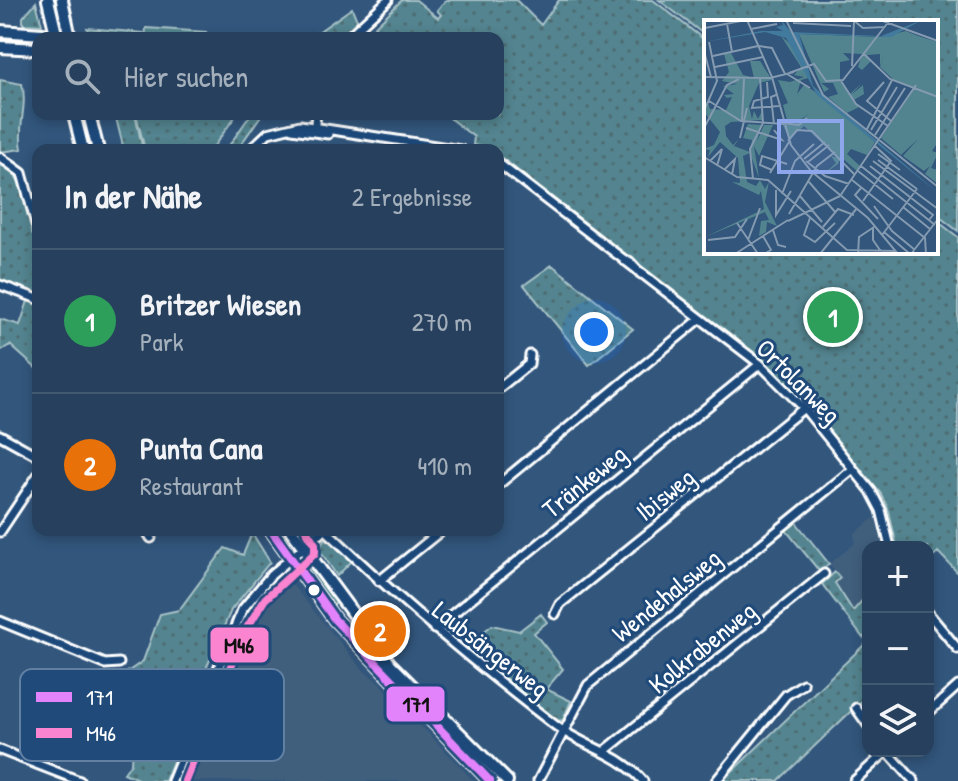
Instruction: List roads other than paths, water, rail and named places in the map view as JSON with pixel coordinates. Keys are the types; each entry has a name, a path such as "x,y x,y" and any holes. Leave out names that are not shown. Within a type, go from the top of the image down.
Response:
{"main road":[{"path":"48,0 57,32"},
{"path":"62,0 69,32"},
{"path":"0,31 32,34"},
{"path":"0,47 32,49"},
{"path":"76,120 82,144"},
{"path":"90,120 96,144"},
{"path":"275,536 335,620 490,781"},
{"path":"295,536 390,664 507,781"}],"street":[{"path":"353,32 388,0"},
{"path":"314,130 315,120"},
{"path":"256,144 268,133 291,127 419,144"},
{"path":"0,157 22,173 32,210"},
{"name":"Ortolanweg","path":"504,168 760,364 804,408 878,501 888,541"},
{"path":"0,285 32,297"},
{"path":"504,480 700,319"},
{"path":"504,384 529,364 530,355"},
{"name":"Tränkeweg","path":"434,629 760,364"},
{"name":"Ibisweg","path":"555,614 560,604 804,408"},
{"path":"0,435 32,453"},
{"name":"Wendehalsweg","path":"538,781 588,685 853,469"},
{"path":"0,532 32,484"},
{"path":"217,669 234,625 256,591 318,536"},
{"name":"Laubsängerweg","path":"331,536 434,629 563,731 606,750 643,781"},
{"path":"379,581 435,536"},
{"name":"Kolkrabenweg","path":"606,750 824,574"},
{"path":"934,619 955,640 958,649"},
{"path":"0,621 105,664 119,663"},
{"path":"716,781 786,695 803,684"},
{"path":"934,708 958,686"},
{"path":"856,708 862,716"},
{"path":"0,750 20,758"},
{"path":"854,781 880,757"},
{"path":"892,757 914,781"},
{"path":"28,761 80,781"},
{"path":"172,781 180,761"}],"place":[{"name":"Britzer Wiesen","path":"833,317"},
{"name":"Punta Cana","path":"380,631"}]}
